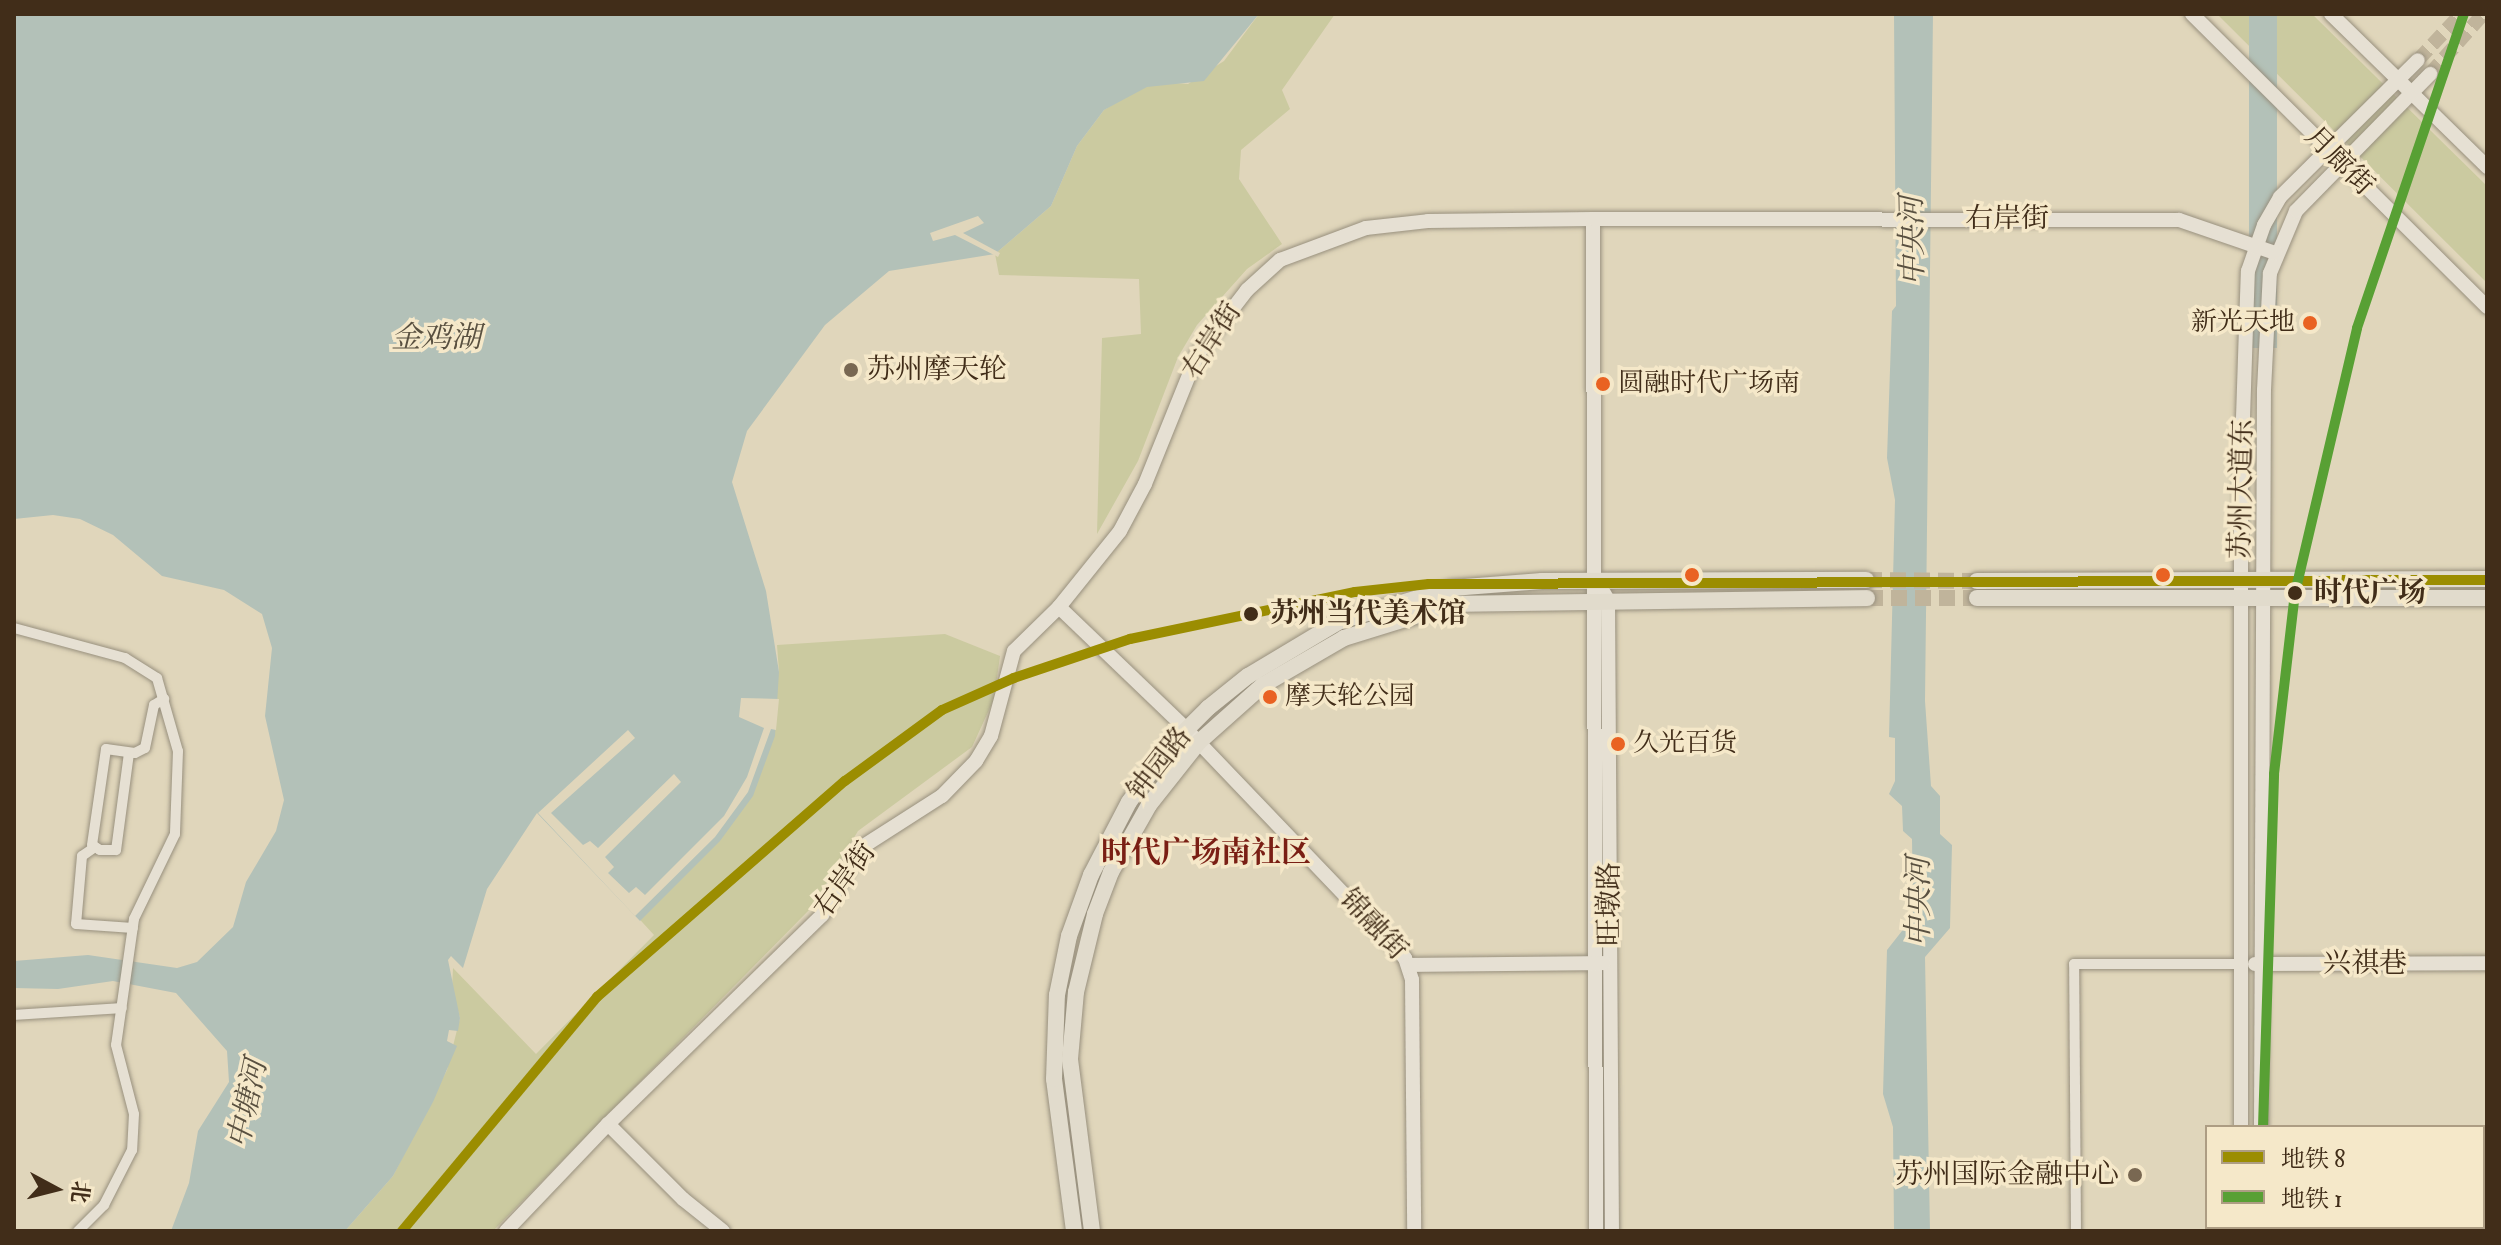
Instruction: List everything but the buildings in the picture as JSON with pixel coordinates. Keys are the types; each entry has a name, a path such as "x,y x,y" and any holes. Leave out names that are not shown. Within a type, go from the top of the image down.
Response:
{"main road":[{"path":"2487,579 2241,579 1977,590 2264,598 2487,598"},
{"name":"钟园路","path":"1074,1231 1055,1097 1059,976 1078,908 1116,825 1186,729 1248,676 1361,613 1467,585 1866,580"},
{"name":"钟园路","path":"1092,1231 1071,1078 1082,961 1120,853 1149,805 1199,742 1280,672 1365,629 1472,601 1867,598"}],"street":[{"name":"月廊街","path":"2192,14 2487,307"},
{"path":"2331,14 2487,167"},
{"name":"苏州大道东","path":"2241,1125 2244,313 2256,245 2280,197 2418,60"},
{"name":"苏州大道东","path":"2261,1125 2266,305 2275,253 2296,211 2395,106 2430,74"},
{"name":"右岸街","path":"506,1231 608,1124 822,915 859,849 942,796 976,761 991,736 1014,651 1097,564 1134,505 1197,355 1241,296 1280,260 1342,234 1390,225 1593,219 2179,220 2275,253"},
{"name":"旺墩路","path":"1593,219 1597,581 1601,601 1603,963 1612,1231"},
{"name":"锦融街","path":"1059,607 1199,742 1409,965 1603,963"},
{"path":"14,628 125,658 157,678 178,751 175,834 162,870 143,894 133,928 116,1045 134,1114 132,1150 104,1205 78,1231"},
{"path":"95,847 106,749 129,753 145,748 154,705 164,699"},
{"path":"129,753 116,850 95,847 82,856 76,924 133,928"},
{"name":"旺墩路","path":"1596,1231 1603,963"},
{"name":"兴祺巷","path":"2242,964 2487,963"},
{"path":"2076,1231 2074,964 2242,964"},
{"path":"1409,965 1414,1231"},
{"path":"14,1015 122,1008"},
{"path":"608,1124 683,1199 723,1231"}],"green space":[{"path":"1259,14 1335,14 1282,90 1290,109 1241,150 1239,179 1282,244 1247,269 1197,325 1178,357 1138,461 1097,534 1102,338 1141,334 1139,279 999,275 995,254 1051,206 1077,146 1104,110 1136,90 1162,82 1188,84 1224,61"},
{"path":"2217,14 2312,14 2487,186 2487,283"},
{"path":"945,634 1000,656 994,699 972,747 858,831 812,907 493,1231 345,1231 393,1176 447,1070 460,1018 452,989 453,968 536,1054 654,935 632,911 779,672 777,645"}],"water":[{"name":"金鸡湖","path":"14,14 1259,14 1204,81 1147,87 1104,110 1077,146 1051,206 995,254 889,271 825,325 747,431 732,482 766,591 779,672 775,736 753,796 720,841 640,921 537,813 487,889 463,968 451,956 448,960 460,1018 458,1031 449,1030 447,1041 457,1046 433,1102 393,1176 345,1231 171,1231 189,1183 198,1131 229,1082 227,1051 176,993 113,981 58,989 14,988 14,961 88,955 177,968 197,962 233,927 246,882 276,831 284,800 265,716 272,648 262,614 224,590 162,576 113,535 80,519 53,515 14,519"},
{"name":"中央河","path":"1894,14 1933,14 1925,701 1931,786 1940,796 1940,834 1952,845 1950,928 1925,957 1930,1231 1894,1231 1893,1127 1883,1094 1887,950 1913,917 1912,839 1903,831 1902,806 1889,794 1895,781 1895,738 1889,737 1895,500 1887,458 1892,311 1896,306"},
{"path":"2249,14 2277,14 2277,348 2249,348"}],"pier":[{"path":"978,216 984,223 963,233 1000,253 998,257 955,235 933,241 930,233"},
{"path":"741,698 779,699 776,730 771,729 748,792 715,837 635,916 538,813 628,730 635,738 551,813 583,845 590,841 598,848 674,774 681,782 605,857 614,867 608,873 629,893 636,887 645,895 724,816 747,777 764,728 739,717"}],"tunnel":[{"path":"2418,60 2461,14"},
{"path":"2430,74 2483,14"},
{"path":"1866,580 1977,581"},
{"path":"1867,598 1977,598"}],"metro line":[{"name":"1","path":"2263,1125 2274,774 2295,593 2357,328 2464,14"},
{"name":"8","path":"402,1231 597,997 845,781 942,710 1014,678 1130,639 1355,592 1429,584 2487,580"}],"place":[{"name":"新光天地","path":"2310,323"},
{"name":"苏州摩天轮","path":"851,370"},
{"name":"圆融时代广场南","path":"1603,384"},
{"name":"时代广场","path":"2295,593"},
{"name":"苏州当代美术馆","path":"1251,614"},
{"name":"摩天轮公园","path":"1270,697"},
{"name":"久光百货","path":"1618,744"},
{"name":"苏州国际金融中心","path":"2135,1175"}],"district":[{"name":"时代广场南社区","path":"1206,853"}],"water label":[{"name":"中塘河","path":"248,1104"}]}
